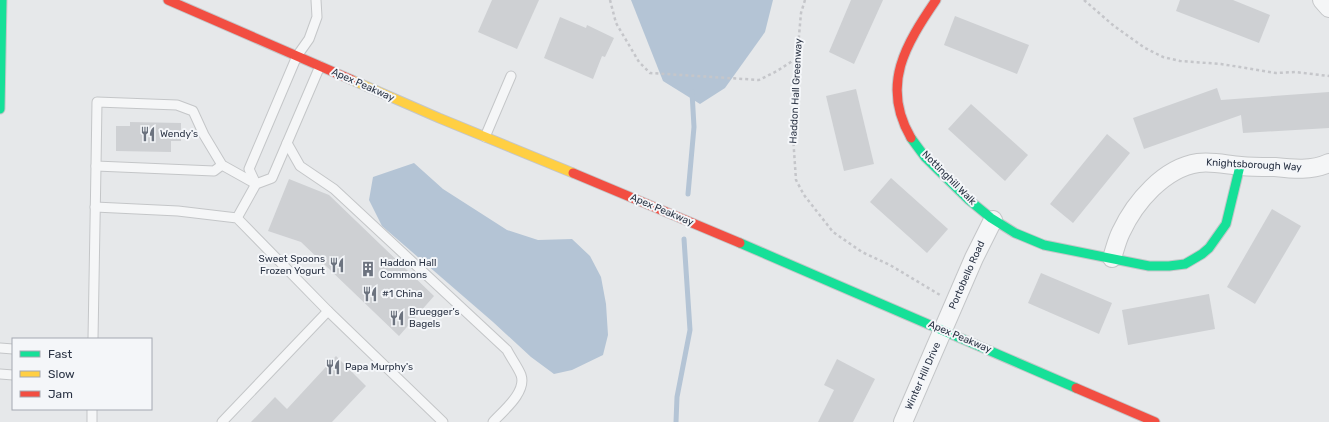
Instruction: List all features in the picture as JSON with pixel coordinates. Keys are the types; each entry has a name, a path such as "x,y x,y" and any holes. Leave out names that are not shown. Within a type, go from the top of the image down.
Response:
{"main road":[{"path":"0,109 2,0"},
{"name":"Apex Peakway","path":"168,0 485,137 706,228 1156,422"},
{"name":"Nottinghill Walk","path":"936,0 904,52 898,74 897,96 903,120 914,143 927,159 993,220"},
{"path":"993,220 1013,233 1044,245 1149,266 1185,264 1202,254 1214,242 1226,224 1240,166"}],"street":[{"path":"1322,0 1329,8"},
{"name":"Knightsborough Way","path":"1112,258 1121,232 1148,193 1164,177 1179,168 1199,163 1215,162 1240,166 1314,168 1329,163"},
{"name":"Portobello Road","path":"944,330 974,258 993,220"},
{"name":"Winter Hill Drive","path":"903,422 944,330"}],"lane":[{"path":"256,184 249,169 297,56 309,39 317,17 316,0"},
{"path":"237,218 256,184 272,178 320,66"},
{"path":"485,137 511,76"},
{"path":"94,338 97,102 177,105 193,112 204,135 222,165 256,184"},
{"path":"287,142 300,166 334,189 507,350 522,376 522,388 509,406 493,422"},
{"path":"96,166 214,171 222,165"},
{"path":"96,207 178,211 237,218 328,311 442,422"},
{"path":"222,422 328,311"},
{"path":"0,348 12,349"},
{"path":"0,374 12,374"},
{"path":"92,410 92,422"}],"path":[{"path":"610,0 616,23 639,62 650,73 759,80 777,71 797,58"},
{"name":"Haddon Hall Greenway","path":"805,0 801,13 797,58 793,136 796,180 804,195 833,232 862,252 890,265 945,299"},
{"path":"1084,0 1114,26 1145,48 1172,60 1221,64 1276,73 1295,72 1329,76"}],"water":[{"path":"631,0 773,0 765,32 725,88 700,104 663,81"},
{"path":"414,163 443,189 507,230 538,240 572,239 590,256 601,277 606,304 608,335 603,355 572,370 554,374 531,357 382,226 369,200 373,177"}],"building":[{"path":"492,0 539,0 517,49 478,32"},
{"path":"851,0 883,0 854,64 829,52"},
{"path":"1180,0 1233,0 1270,15 1259,43 1176,11"},
{"path":"955,16 1029,45 1017,74 944,45"},
{"path":"560,17 586,28 587,25 614,38 605,57 602,56 593,79 544,58"},
{"path":"1217,88 1221,100 1329,92 1329,128 1243,133 1241,115 1144,149 1133,118"},
{"path":"856,89 874,164 844,171 826,96"},
{"path":"971,104 1028,155 1005,181 948,129"},
{"name":"Wendy's","path":"130,122 181,123 181,141 171,141 171,152 116,151 116,126 130,126"},
{"path":"1107,134 1130,153 1073,223 1050,204"},
{"path":"891,178 948,229 927,253 870,202"},
{"name":"Haddon Hall Commons","path":"289,179 329,195 434,296 399,336 301,242 268,231"},
{"path":"1272,209 1301,226 1255,304 1227,287"},
{"path":"1041,273 1112,303 1099,334 1028,303"},
{"path":"1209,294 1215,329 1128,345 1122,310"},
{"path":"336,356 366,386 332,422 251,422 275,397 287,409"},
{"path":"837,359 875,379 853,422 818,422 834,390 824,385"}],"waterway":[{"path":"688,194 694,127 692,92"},
{"path":"676,422 677,397 690,330 684,239"}],"traffic: fast":[{"path":"0,109 2,0"},
{"path":"911,138 925,157 969,200 991,218 1015,233 1044,245 1149,266 1185,264 1209,248 1226,224 1240,166"},
{"path":"740,243 1076,388"}],"traffic: slow":[{"path":"352,80 439,118 573,173"}],"traffic: jam":[{"path":"168,0 352,80"},
{"path":"911,138 902,119 898,100 897,83 907,49 925,16 936,0"},
{"path":"573,173 740,243"},
{"path":"1076,388 1155,422"}],"place":[{"name":"Wendy's","path":"148,134"},
{"name":"Sweet Spoons Frozen Yogurt","path":"337,265"},
{"name":"Haddon Hall Commons","path":"368,269"},
{"name":"#1 China","path":"370,294"},
{"name":"Bruegger's Bagels","path":"397,318"},
{"name":"Papa Murphy's","path":"333,367"}]}
